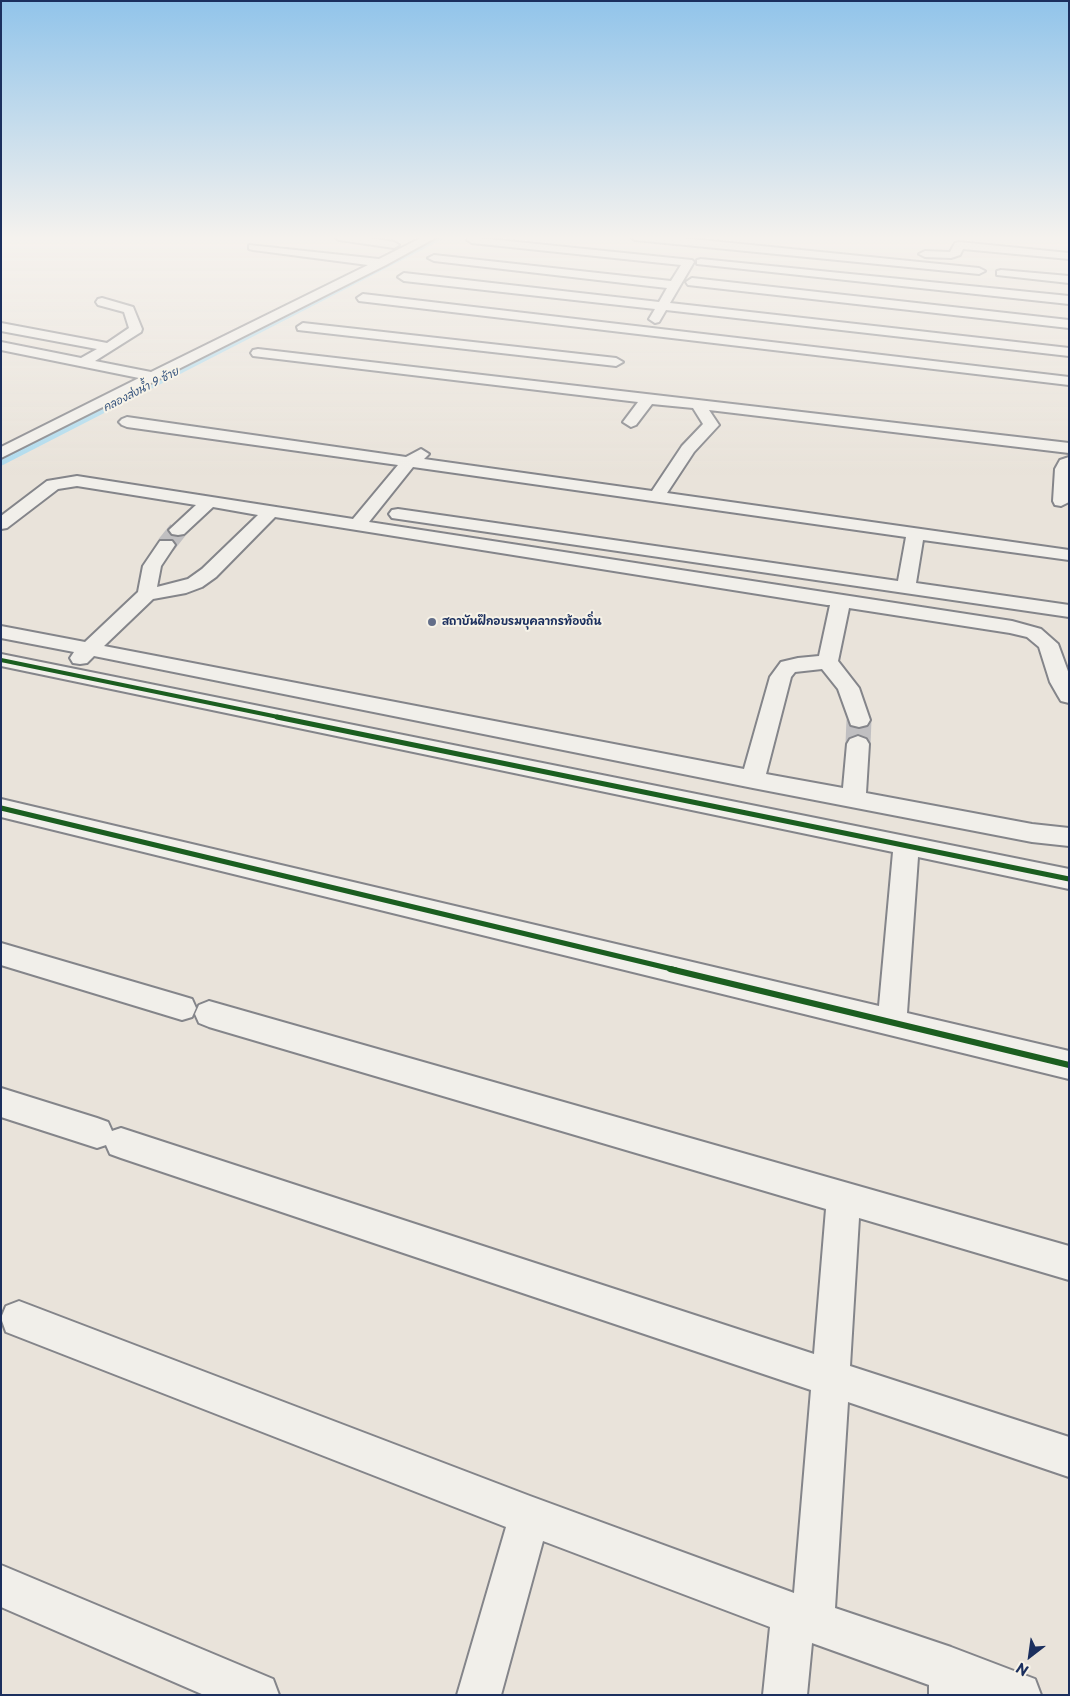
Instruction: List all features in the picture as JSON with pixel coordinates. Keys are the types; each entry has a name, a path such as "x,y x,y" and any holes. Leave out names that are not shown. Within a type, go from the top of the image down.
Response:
{"street":[{"path":"84,362 131,334 136,329 132,316"},
{"path":"1,453 154,377 269,316"},
{"path":"515,316 1069,381"},
{"path":"647,332 657,316"},
{"path":"753,316 1069,352"},
{"path":"999,316 1069,324"},
{"path":"1,327 110,347"},
{"path":"303,327 616,362"},
{"path":"1,338 17,330"},
{"path":"1,346 154,377"},
{"path":"478,379 503,349"},
{"path":"258,353 1069,448"},
{"path":"1,356 140,384"},
{"path":"631,422 648,399"},
{"path":"656,497 688,449 711,425 698,404"},
{"path":"127,422 1069,555"},
{"path":"358,524 409,462 424,452 437,450"},
{"path":"473,456 482,460 486,472"},
{"path":"1062,501 1063,469 1069,462"},
{"path":"1,524 42,492 66,482 77,481 1012,627 1034,633 1048,644 1061,682 1069,696"},
{"path":"178,530 209,502"},
{"path":"65,673 147,594 179,589 195,583 209,574 271,511"},
{"path":"386,512 1069,611"},
{"path":"906,587 915,534"},
{"path":"147,594 148,578 152,566 166,545"},
{"path":"834,576 834,600 828,662 848,688 859,720"},
{"path":"1,632 753,780 1032,833 1062,838 1069,837"},
{"path":"1,660 1069,879"},
{"path":"753,780 781,676 788,668 798,664 828,662"},
{"path":"854,799 858,744"},
{"path":"1,808 1069,1064"},
{"path":"892,1022 906,846"},
{"path":"1,954 1069,1263"},
{"path":"1,1102 1069,1457"},
{"path":"786,1695 803,1618 831,1378 844,1197"},
{"path":"19,1319 530,1516 803,1618 951,1682 1019,1695"},
{"path":"478,1695 530,1516"},
{"path":"1,1586 257,1695"}],"waterway":[{"name":"คลองส่งน้ำ 9 ซ้าย","path":"1,461 286,316"}],"tunnel":[{"path":"166,545 178,530"},
{"path":"858,744 859,720"}],"cycle path":[{"path":"1,660 1069,879"},
{"path":"1,808 1069,1065"}],"place":[{"name":"สถาบันฝึกอบรมบุคลากรท้องถิ่น","path":"432,622"}]}
